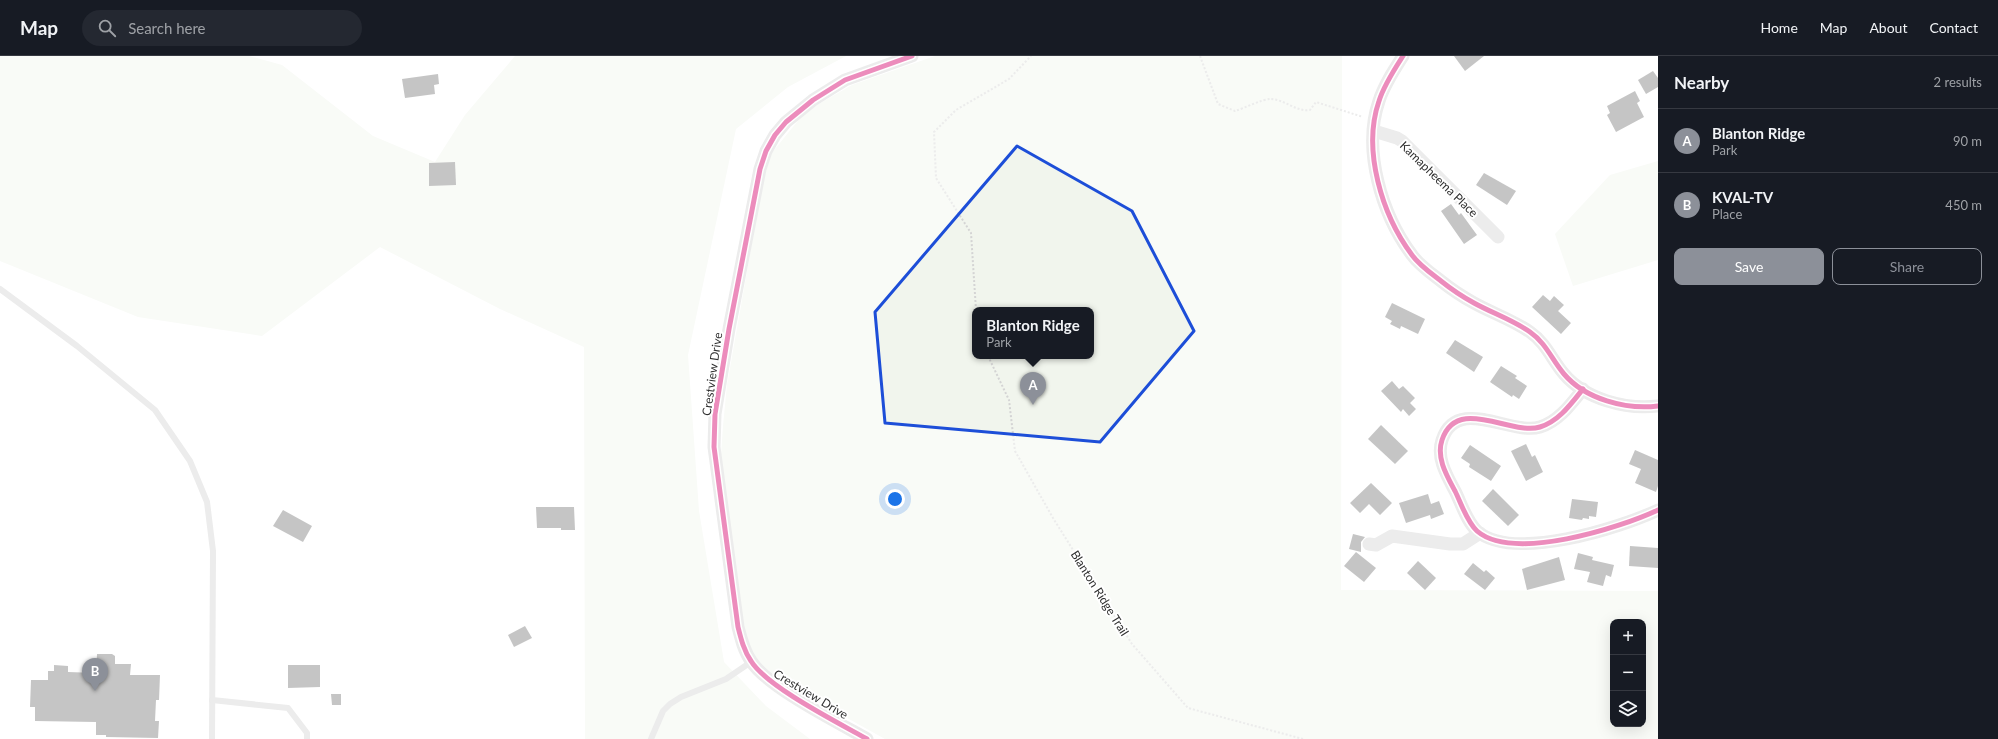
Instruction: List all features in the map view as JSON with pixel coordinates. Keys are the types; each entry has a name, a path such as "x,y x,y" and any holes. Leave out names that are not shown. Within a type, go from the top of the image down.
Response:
{"street":[{"name":"Crestview Drive","path":"867,739 765,678 751,662 743,647 738,627 714,447 716,414 720,381 760,169 766,151 775,135 786,122 813,100 845,80 912,56"},
{"path":"1403,56 1385,85 1378,102 1374,154 1378,188 1394,228 1412,257 1441,281 1473,303 1532,333 1545,346 1564,374 1583,389 1603,399 1624,405 1636,407 1658,406"},
{"name":"Kamapheema Place","path":"1375,126 1402,141 1498,237"},
{"path":"1583,389 1560,416 1541,427 1528,428 1466,418 1455,423 1444,434 1440,447 1440,453 1445,471 1471,522 1480,533 1498,540 1510,542 1553,541 1600,532 1639,519 1658,510"},
{"path":"1369,544 1376,545 1392,536 1450,544 1463,544 1480,533"}],"lane":[{"path":"0,289 77,346 155,410 190,461 207,502 213,551 212,739"},
{"path":"651,739 663,711 670,704 681,696 726,679 751,662"},
{"path":"212,700 288,708 307,733 307,739"}],"path":[{"path":"976,307 971,233 936,178 934,132 956,110 1009,79 1031,56"},
{"path":"1200,56 1218,104 1235,111 1271,99 1286,102 1302,111 1310,110 1316,102 1375,126"}],"highlighted area":[{"path":"1017,146 1132,211 1194,331 1100,442 885,423 875,312"}],"shaded area":[{"path":"0,56 249,56 282,65 373,136 435,162 465,115 515,56 846,56 788,87 736,129 688,355 699,511 724,662 766,706 810,739 585,739 584,347 500,309 380,247 262,336 138,317 0,261"},
{"path":"935,56 1342,56 1341,590 1658,591 1658,739 885,739 786,684 764,669 754,657 747,640 742,616 721,455 727,385 764,175 771,154 801,117 817,105 852,85"},
{"path":"1658,161 1658,260 1573,286 1555,234 1610,175"}],"building":[{"path":"1454,56 1484,56 1465,71"},
{"path":"1653,71 1658,78 1658,87 1646,94 1638,80"},
{"path":"438,74 439,84 434,85 435,94 405,98 402,79"},
{"path":"1635,91 1640,101 1637,103 1644,117 1616,132 1607,115 1610,113 1607,106"},
{"path":"455,162 456,185 429,186 429,163"},
{"path":"1484,173 1516,191 1507,205 1476,185"},
{"path":"1451,204 1459,215 1461,213 1477,235 1464,244 1441,211"},
{"path":"1543,295 1550,301 1554,296 1564,305 1558,311 1571,323 1561,334 1532,307"},
{"path":"1392,303 1425,319 1418,334 1401,326 1400,329 1390,324 1392,321 1385,317"},
{"path":"1455,340 1483,357 1474,372 1446,353"},
{"path":"1501,366 1517,376 1515,378 1527,386 1519,399 1513,395 1512,397 1490,382"},
{"path":"1392,381 1399,389 1403,386 1415,398 1410,403 1416,409 1409,416 1403,409 1401,412 1381,391"},
{"path":"1381,425 1408,451 1395,464 1368,439"},
{"path":"1526,444 1532,457 1535,455 1543,472 1526,481 1511,451"},
{"path":"1470,445 1501,466 1491,481 1469,467 1470,464 1461,458"},
{"path":"1635,450 1658,460 1658,486 1656,492 1635,483 1641,469 1629,464"},
{"path":"1371,483 1392,503 1380,515 1369,504 1360,513 1350,503"},
{"path":"1493,489 1519,515 1508,526 1482,501"},
{"path":"1428,494 1431,504 1439,501 1444,514 1431,519 1430,515 1406,523 1399,503"},
{"path":"1572,499 1598,502 1596,517 1589,516 1589,519 1583,518 1582,520 1569,518"},
{"path":"536,507 574,507 575,530 561,530 561,528 537,528"},
{"path":"283,510 312,526 303,542 273,526"},
{"path":"1353,534 1365,537 1361,542 1361,552 1349,549"},
{"path":"1630,546 1658,548 1658,568 1629,566"},
{"path":"1356,552 1376,568 1364,582 1344,566"},
{"path":"1578,553 1593,557 1592,560 1614,565 1611,577 1606,575 1603,586 1587,582 1590,572 1574,569"},
{"path":"1559,557 1565,580 1527,590 1522,569"},
{"path":"1418,561 1436,578 1425,590 1407,573"},
{"path":"1473,563 1484,572 1486,570 1495,578 1485,590 1464,574"},
{"path":"525,626 532,638 514,647 508,635"},
{"path":"97,654 112,654 115,656 115,664 131,664 130,675 160,675 159,700 156,700 155,721 159,721 158,738 106,737 106,735 96,735 96,722 35,721 35,707 30,707 31,680 48,680 48,671 54,671 54,665 68,666 68,672 96,673"},
{"path":"288,665 320,665 320,687 288,688"},
{"path":"331,694 341,694 341,705 332,705"}],"cycle path":[{"path":"867,739 787,693 759,671 746,653 738,627 714,447 715,414 729,329 760,169 766,151 775,135 786,122 813,100 845,80 912,56"},
{"path":"1403,56 1381,95 1374,120 1373,140 1374,161 1384,202 1401,239 1412,255 1426,269 1457,293 1481,307 1517,324 1536,336 1545,346 1564,374 1583,390 1607,401 1620,404 1646,407 1658,406"},
{"path":"1583,389 1559,416 1553,421 1540,427 1528,428 1472,418 1460,420 1449,427 1442,440 1440,453 1441,460 1470,523 1477,531 1494,540 1515,543 1540,543 1594,533 1658,510"}],"place":[{"name":"Blanton Ridge","path":"1033,405"},
{"name":"KVAL-TV","path":"95,691"}]}
